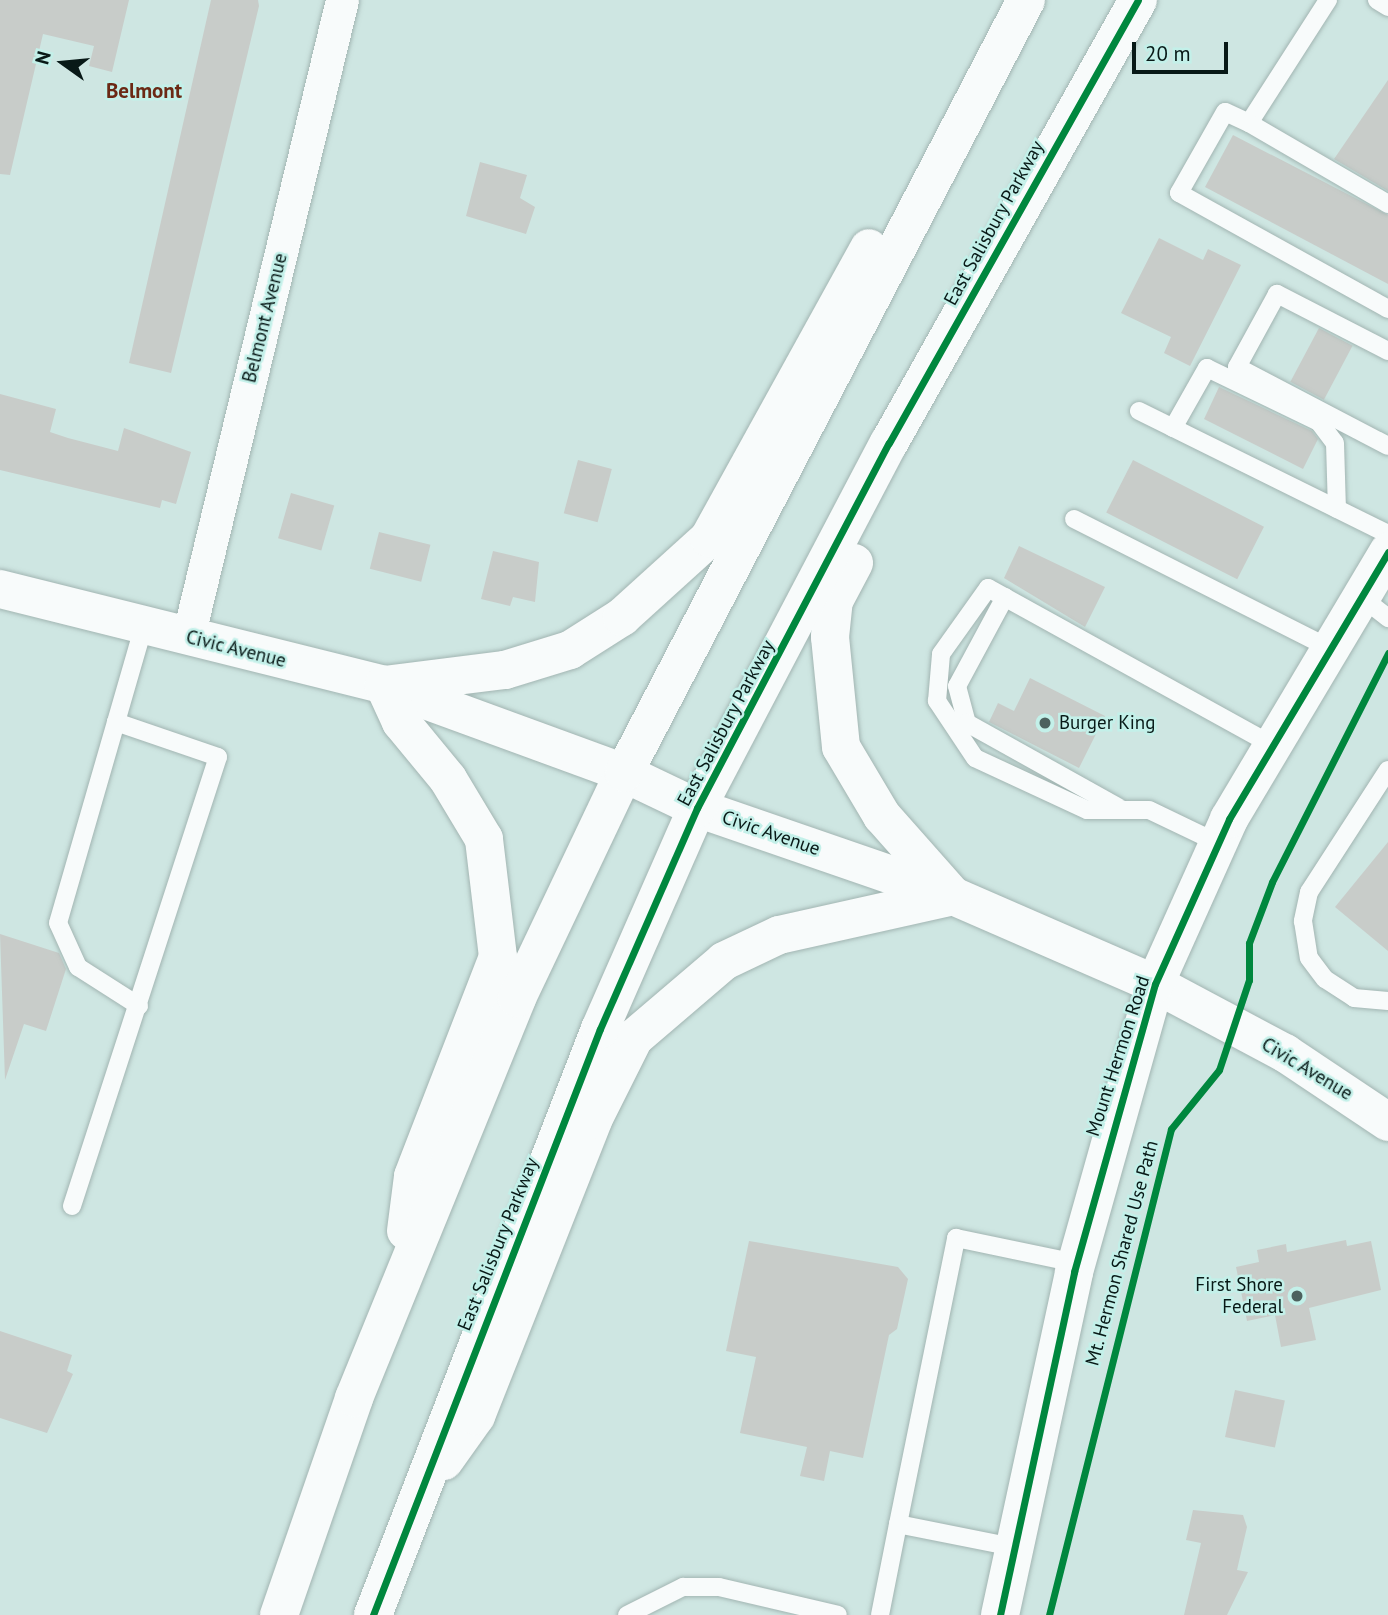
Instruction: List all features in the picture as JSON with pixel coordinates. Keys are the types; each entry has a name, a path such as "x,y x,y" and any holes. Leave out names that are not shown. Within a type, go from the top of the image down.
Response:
{"main road":[{"path":"279,1615 399,1285 517,998 624,773 1026,0"},
{"name":"East Salisbury Parkway","path":"373,1615 411,1505 600,1029 697,808 1035,182 1138,0"},
{"path":"399,1285 413,1176 498,957 484,839 447,779 401,722 384,685 505,670 570,650 622,617 709,538 849,279 1007,37"},
{"path":"411,1505 476,1416 593,1121 634,1038 723,961 779,935 953,896 882,816 841,747 830,637 834,601 985,325 1035,182"},
{"name":"Mount Hermon Road","path":"1000,1615 1076,1263 1155,984 1218,843 1272,745 1329,648 1374,607 1388,552"},
{"name":"Civic Avenue","path":"0,589 384,685 624,773 697,808 953,896 1155,984 1285,1054 1388,1122"}],"street":[{"name":"Belmont Avenue","path":"188,637 342,0"}],"lane":[{"path":"1249,123 1328,0"},
{"path":"1377,0 1388,7"},
{"path":"1388,204 1249,123 1225,112 1180,193 1388,309"},
{"path":"1388,351 1277,294 1237,368 1388,446"},
{"path":"1172,428 1207,368 1319,422 1335,443 1338,509"},
{"path":"1139,411 1388,534"},
{"path":"1074,519 1329,648"},
{"path":"1218,843 1149,810 1118,807 1087,810 975,758 948,726 937,701 941,654 988,588 1272,745"},
{"path":"1004,597 957,686 967,723 1118,807"},
{"path":"139,1006 78,967 58,923 144,625"},
{"path":"72,1206 218,757 116,722"},
{"path":"1388,770 1309,892 1303,921 1309,958 1325,979 1354,998 1388,1001"},
{"path":"880,1615 957,1238 1076,1263"},
{"path":"898,1524 1013,1548"},
{"path":"627,1615 683,1587 719,1587 838,1615"}],"building":[{"path":"0,0 129,0 112,72 89,66 94,46 43,34 10,175 0,174"},
{"path":"211,0 258,0 259,6 171,373 129,363"},
{"path":"1388,80 1388,191 1334,159"},
{"path":"1233,135 1388,215 1388,284 1205,187"},
{"path":"480,162 527,175 520,198 535,207 526,234 466,216"},
{"path":"1159,238 1203,260 1208,249 1241,265 1190,366 1164,353 1171,337 1121,313"},
{"path":"1319,328 1353,346 1324,400 1290,382"},
{"path":"1219,387 1312,431 1318,439 1303,469 1204,419"},
{"path":"0,394 56,409 50,432 68,438 118,451 124,428 191,452 176,504 162,500 160,508 0,470"},
{"path":"578,460 612,469 598,522 564,513"},
{"path":"1133,460 1264,527 1237,579 1106,513"},
{"path":"291,493 334,505 321,551 278,538"},
{"path":"379,532 430,545 421,582 370,569"},
{"path":"1019,546 1105,587 1085,627 1004,578"},
{"path":"493,551 539,562 535,602 513,597 510,606 481,599"},
{"name":"Burger King","path":"1030,678 1105,716 1079,768 989,722 998,703 1014,711"},
{"path":"1388,842 1388,951 1335,907"},
{"path":"0,934 59,953 66,969 46,1031 24,1024 5,1080"},
{"name":"First Shore Federal","path":"1346,1240 1347,1246 1371,1241 1381,1290 1309,1308 1316,1340 1281,1347 1275,1315 1247,1321 1236,1267 1259,1262 1257,1250 1286,1244 1287,1252"},
{"path":"749,1241 898,1267 908,1279 897,1329 889,1335 863,1458 830,1451 824,1481 800,1476 807,1447 740,1433 756,1357 726,1351"},
{"path":"0,1331 72,1355 67,1371 73,1374 47,1433 0,1418"},
{"path":"1235,1390 1285,1401 1275,1448 1225,1437"},
{"path":"1193,1510 1243,1515 1247,1527 1237,1570 1248,1572 1227,1615 1184,1615 1201,1543 1186,1540"}],"cycle path":[{"path":"373,1615 600,1029 697,808 889,443 1138,0"},
{"path":"1000,1615 1074,1272 1155,984 1229,819 1388,552"},
{"name":"Mt. Hermon Shared Use Path","path":"1049,1615 1171,1129 1219,1070 1249,980 1249,943 1272,882 1388,653"}],"place":[{"name":"Burger King","path":"1045,723"},
{"name":"First Shore Federal","path":"1297,1296"}],"district":[{"name":"Belmont","path":"144,91"}]}
